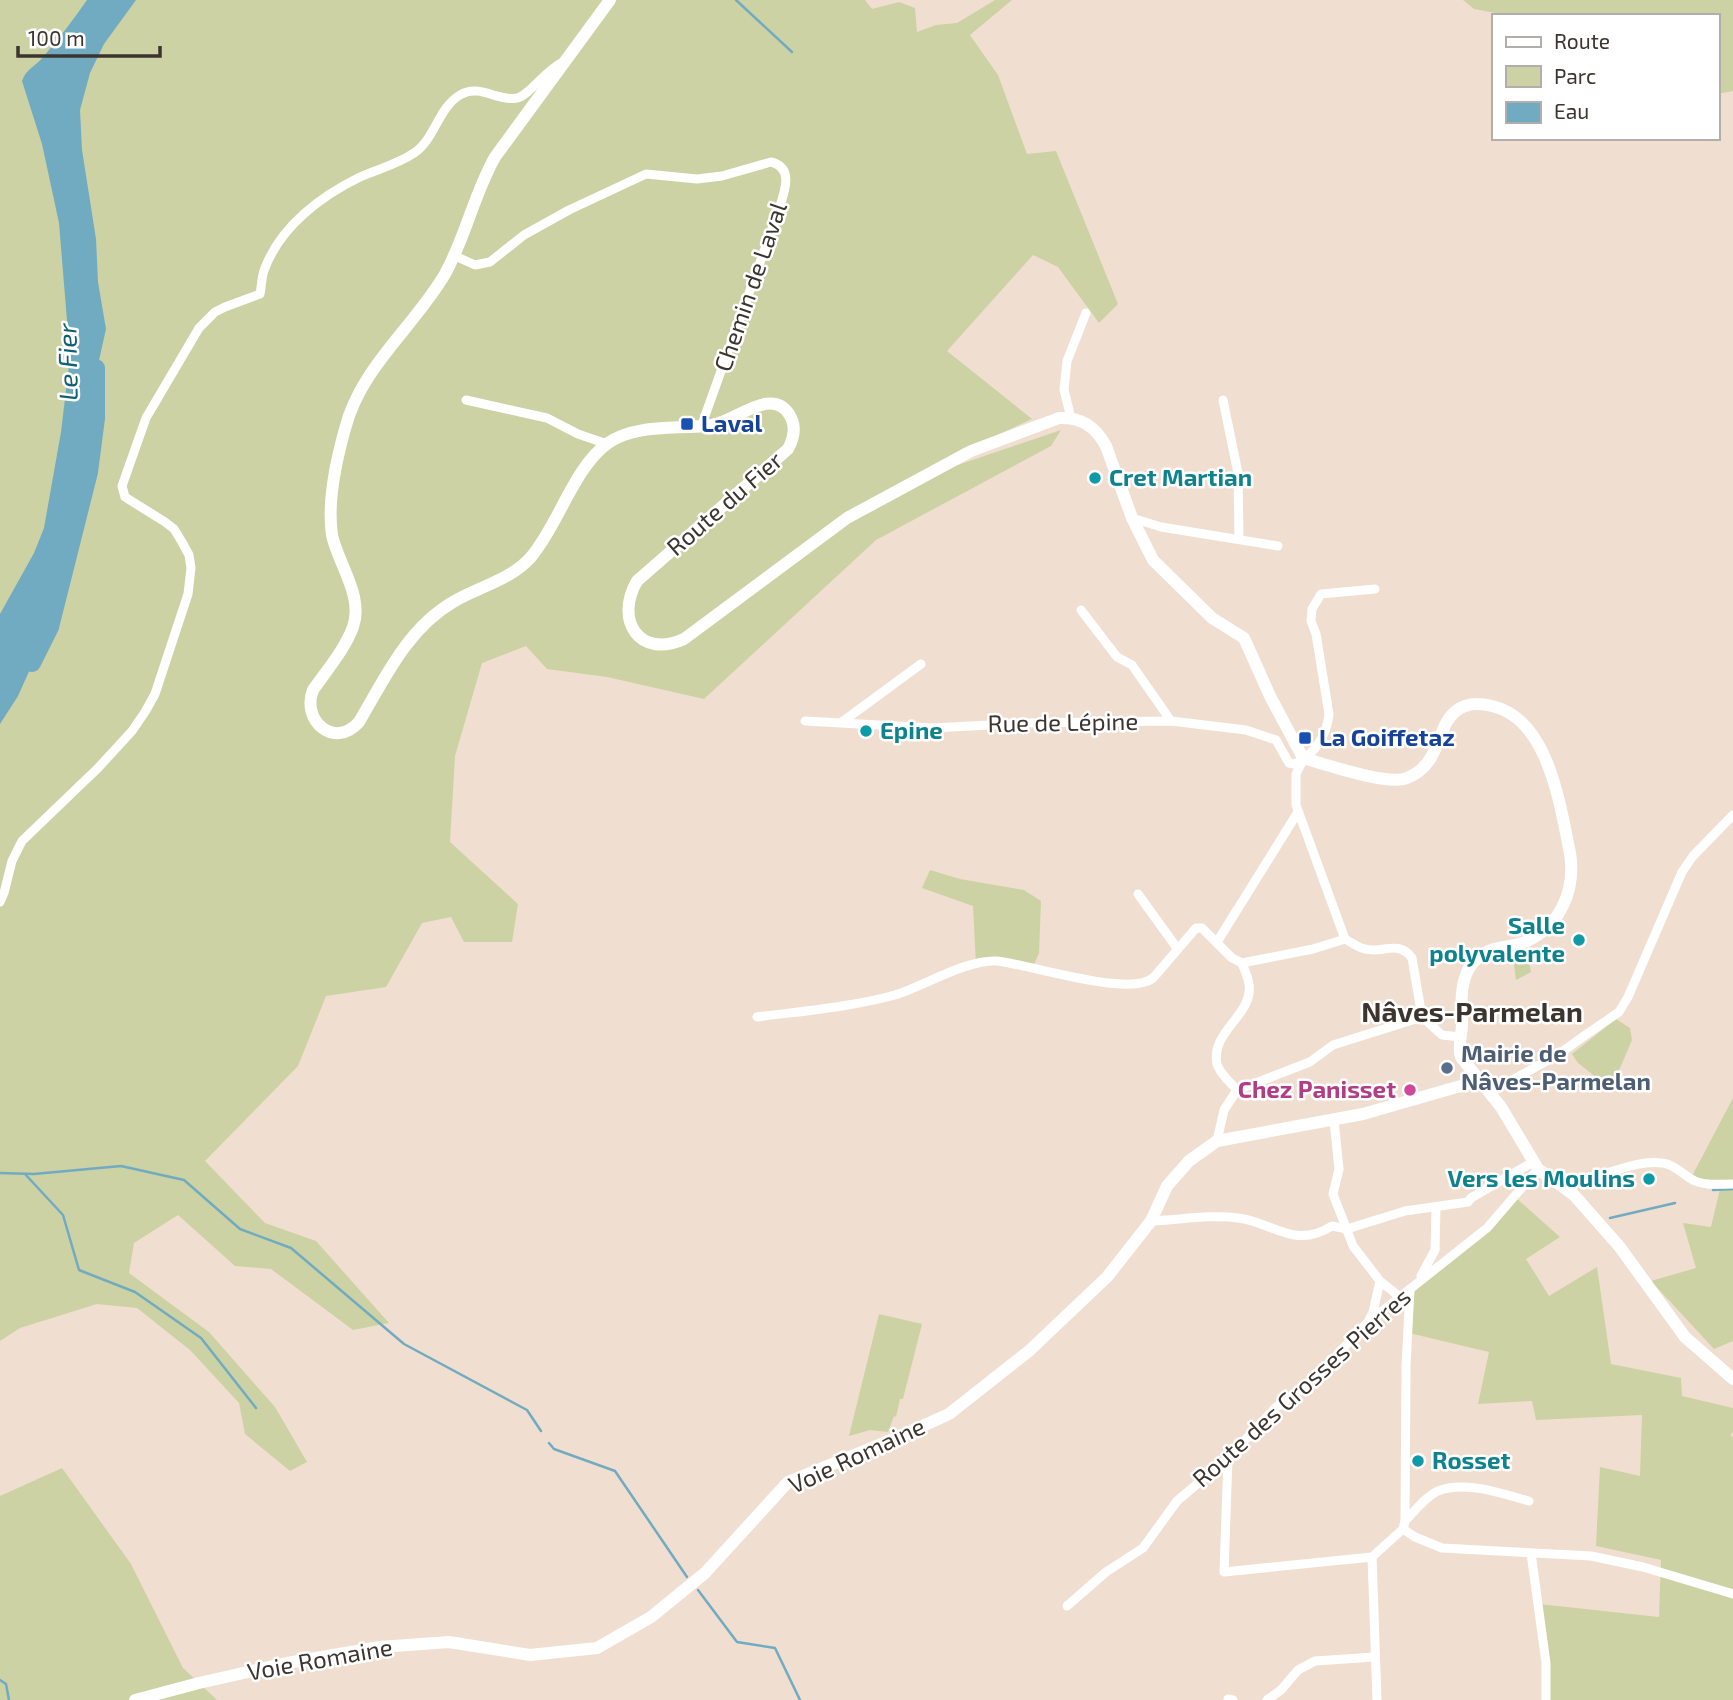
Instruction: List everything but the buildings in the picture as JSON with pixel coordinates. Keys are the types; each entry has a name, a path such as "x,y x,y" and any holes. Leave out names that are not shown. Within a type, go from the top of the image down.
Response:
{"main road":[{"name":"Route du Fier","path":"610,0 495,157 482,180 455,256 443,278 367,379 353,405 345,428 331,516 334,542 354,595 354,625 310,698 314,719 324,729 334,733 352,730 402,648 435,615 452,603 523,566 542,543 586,466 607,444 616,439 642,431 721,424 753,407 772,404 787,411 792,419 794,430 788,449 638,581 628,602 630,625 636,634 659,645 673,644 684,639 847,518 971,451 1059,418 1071,418"},
{"path":"1071,418 1086,423 1100,435 1132,519 1153,561 1212,618 1244,638 1270,696 1303,758 1374,777 1405,780 1420,771 1432,758 1455,711 1469,705 1484,704 1499,708 1528,727 1550,770 1572,865 1569,893 1558,915 1542,932 1514,946 1484,953 1469,969 1460,996 1461,1057 1491,1092 1536,1166 1573,1194 1619,1246 1685,1337 1733,1379"},
{"name":"Voie Romaine","path":"135,1700 261,1669 380,1647 449,1642 530,1655 597,1648 651,1617 705,1573 788,1482 948,1414 1029,1351 1107,1277 1151,1221 1167,1186 1189,1161 1217,1141 1363,1114 1464,1085 1476,1076"}],"street":[{"path":"0,902 12,861 22,841 98,768 132,731 155,694 188,594 191,568 189,555 174,529 125,497 122,491 146,418 199,328 215,312 260,294 265,266 277,247 309,209 359,178 416,152 438,125 447,107 458,96 478,90 519,98 551,68 566,61"},
{"name":"Chemin de Laval","path":"455,256 475,265 490,262 524,235 569,210 646,174 697,179 722,176 771,162 783,167 786,178 783,193 701,427"},
{"path":"1071,418 1064,390 1067,361 1086,313"},
{"path":"466,400 547,418 578,434 607,444"},
{"path":"1223,400 1238,473 1239,539"},
{"path":"1132,519 1161,527 1278,546"},
{"path":"1375,589 1321,594 1312,609 1311,621 1316,634 1329,715 1328,728 1323,739 1303,758 1296,774 1298,812 1345,939 1366,950 1396,947 1408,953 1412,958 1422,1017 1442,1035 1460,1037"},
{"path":"1081,610 1117,657 1132,665 1171,721"},
{"path":"842,722 921,664"},
{"name":"Rue de Lépine","path":"805,721 932,728 1026,723 1171,721 1246,730 1276,740 1289,763 1297,763 1303,758"},
{"path":"1217,942 1298,812"},
{"path":"1491,1092 1559,1054 1619,1012 1682,872 1693,856 1733,815"},
{"path":"1138,894 1177,948"},
{"path":"757,1017 894,995 940,976 995,961 1099,982 1145,983 1154,977 1196,928 1202,928 1236,961 1242,962 1313,949 1345,939"},
{"path":"1237,1090 1218,1067 1217,1054 1221,1038 1246,1000 1249,984 1242,962"},
{"path":"1217,1141 1224,1110 1237,1090 1310,1062 1333,1045 1422,1017"},
{"path":"1334,1119 1339,1170 1333,1194 1353,1246 1380,1281 1400,1297"},
{"path":"1550,1177 1579,1181 1618,1169 1662,1163 1671,1165 1703,1184 1733,1184"},
{"path":"1151,1221 1236,1217 1291,1235 1319,1234 1332,1226 1347,1229 1396,1213 1468,1202 1471,1198 1536,1166"},
{"name":"Route des Grosses Pierres","path":"1067,1606 1106,1572 1143,1548 1177,1501 1228,1458 1275,1408 1310,1383 1366,1324 1487,1228 1536,1166"},
{"path":"1418,1282 1435,1250 1436,1208"},
{"path":"1366,1324 1373,1312 1380,1281"},
{"path":"1410,1289 1404,1525 1415,1537 1443,1548 1591,1556 1643,1567 1733,1594"},
{"path":"1228,1458 1224,1572 1372,1557 1426,1500 1447,1489 1496,1491 1529,1501"},
{"path":"1531,1553 1546,1663 1546,1700"},
{"path":"1372,1557 1377,1700"},
{"path":"1267,1700 1281,1690 1298,1670 1314,1661 1374,1657"}],"green space":[{"path":"0,0 865,0 872,9 899,2 915,8 917,32 936,25 957,23 995,0 1012,0 970,35 998,75 1027,154 1056,151 1118,304 1099,323 1058,267 1033,255 947,351 1032,419 951,456 958,465 1061,430 1051,446 876,540 704,699 607,677 547,669 526,646 482,663 455,756 450,842 518,904 512,942 464,942 451,917 422,923 386,987 326,996 298,1066 205,1161 265,1223 316,1241 389,1323 353,1330 271,1269 235,1266 178,1215 134,1243 129,1273 209,1332 275,1407 307,1462 290,1471 245,1434 239,1403 190,1350 137,1308 97,1304 20,1328 0,1341"},
{"path":"1463,0 1733,0 1733,91 1719,94 1719,14 1500,14 1474,9"},
{"path":"930,870 960,879 1024,890 1041,901 1039,953 1032,969 995,961 976,965 973,906 922,888"},
{"path":"1528,954 1531,972 1516,980 1513,957"},
{"path":"1616,1019 1630,1028 1632,1040 1611,1089 1578,1063 1572,1054"},
{"path":"1733,1098 1733,1341 1714,1349 1651,1281 1696,1268 1683,1223 1711,1227 1721,1185 1691,1178"},
{"path":"1515,1197 1560,1237 1526,1259 1549,1296 1597,1267 1611,1364 1681,1378 1682,1396 1733,1408 1733,1432 1730,1435 1733,1437 1733,1700 1546,1700 1539,1604 1659,1617 1661,1560 1596,1546 1600,1467 1640,1476 1642,1415 1536,1420 1532,1401 1478,1404 1489,1352 1409,1333 1415,1289"},
{"path":"879,1314 922,1324 903,1399 900,1399 896,1417 894,1416 888,1432 870,1430 849,1436"},
{"path":"62,1468 131,1564 183,1668 217,1700 0,1700 0,1496"}],"water":[{"path":"87,0 136,0 104,44 90,73 80,110 82,150 106,329 96,374 95,418 88,472 68,536 49,627 18,696 0,724 0,614 34,553 44,528 61,432 70,357 59,223 42,144 22,81"}],"waterway":[{"path":"736,0 792,52"},
{"name":"Le Fier","path":"32,663 50,627 89,472 96,418 96,368"},
{"path":"0,1173 34,1174 121,1166 184,1180 240,1229 291,1248 404,1344 527,1410 541,1431"},
{"path":"25,1174 63,1215 79,1270 135,1292 201,1338 256,1408"},
{"path":"1713,1190 1733,1189"},
{"path":"1610,1218 1675,1203"},
{"path":"549,1443 554,1449 615,1471 687,1577"},
{"path":"698,1590 737,1642 775,1648 800,1700"},
{"path":"0,1680 6,1684 9,1700"}],"place":[{"name":"Laval","path":"687,424"},
{"name":"Cret Martian","path":"1095,478"},
{"name":"Epine","path":"866,731"},
{"name":"La Goiffetaz","path":"1305,738"},
{"name":"Salle polyvalente","path":"1579,940"},
{"name":"Mairie de Nâves-Parmelan","path":"1447,1068"},
{"name":"Chez Panisset","path":"1410,1090"},
{"name":"Vers les Moulins","path":"1649,1179"},
{"name":"Rosset","path":"1418,1461"}],"district":[{"name":"Nâves-Parmelan","path":"1472,1012"}]}
